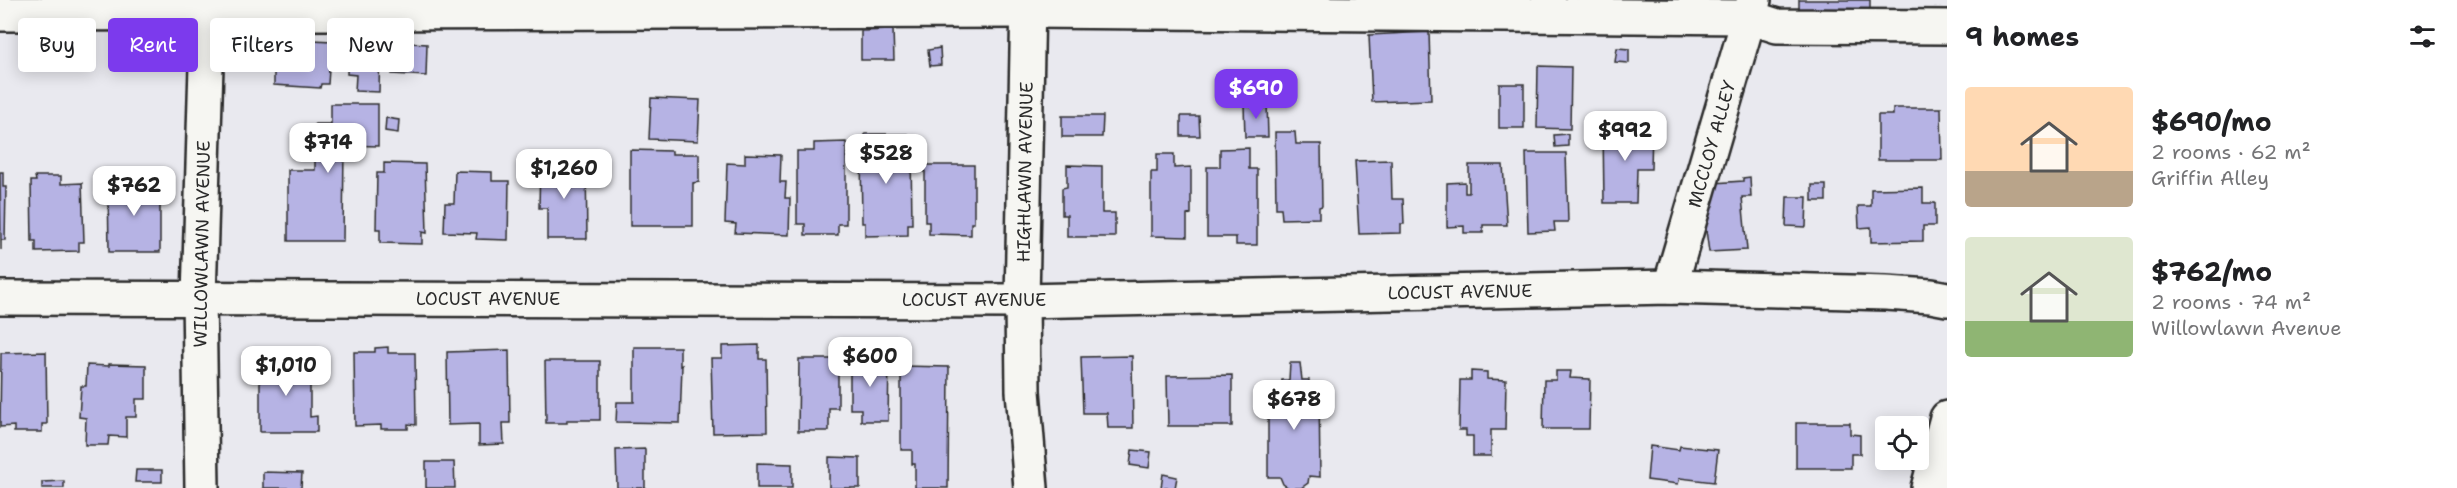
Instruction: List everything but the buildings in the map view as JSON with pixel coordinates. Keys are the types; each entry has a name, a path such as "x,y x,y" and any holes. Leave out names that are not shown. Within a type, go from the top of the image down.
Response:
{"street":[{"path":"0,14 208,6 837,13 1028,5 1751,9 1777,26 1947,27"},
{"name":"HIGHLAWN AVENUE","path":"1028,5 1022,301 1023,390 1031,488"},
{"name":"WILLOWLAWN AVENUE","path":"202,488 199,297 208,6"},
{"name":"MCCLOY ALLEY","path":"1670,287 1751,9"},
{"name":"LOCUST AVENUE","path":"0,298 1022,301 1670,287 1886,293 1947,299"},
{"path":"1928,488 1947,418"}]}
